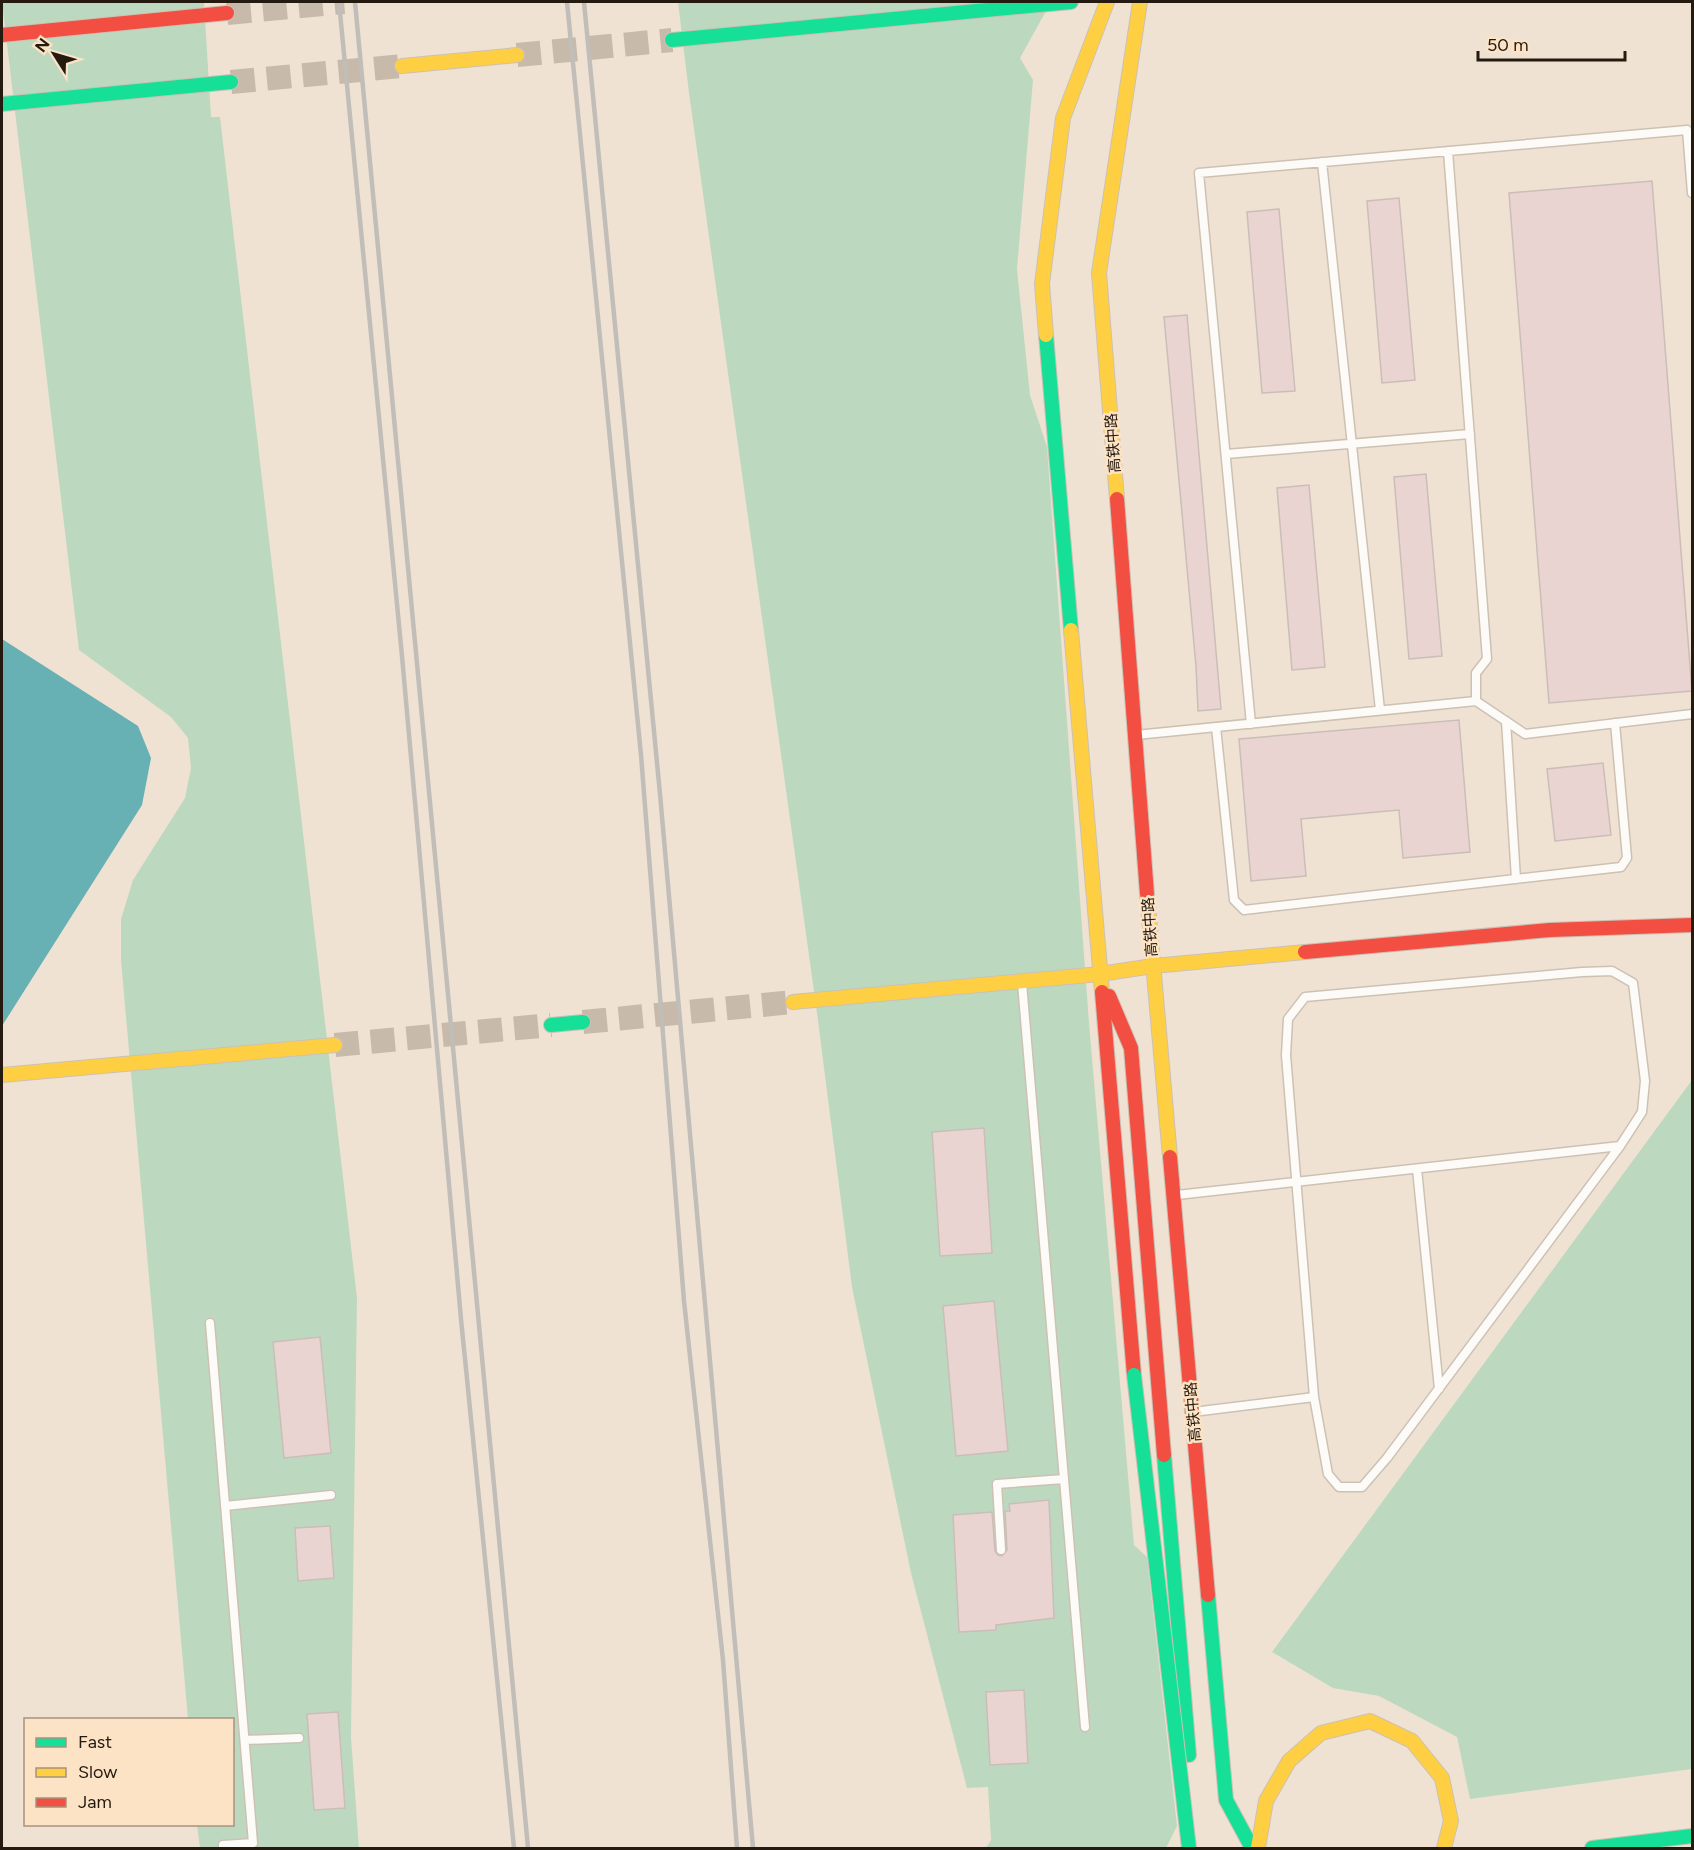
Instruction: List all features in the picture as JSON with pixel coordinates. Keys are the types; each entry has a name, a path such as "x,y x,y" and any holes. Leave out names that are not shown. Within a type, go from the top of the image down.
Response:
{"main road":[{"path":"672,40 1071,2"},
{"path":"1107,2 1063,118 1042,284 1134,1375 1189,1848"},
{"name":"高铁中路","path":"1140,2 1099,273 1153,966 1226,1800 1252,1848"},
{"path":"2,35 227,13"},
{"path":"402,66 517,55"},
{"path":"2,104 231,82"},
{"path":"793,1002 1550,930 1692,925"},
{"path":"1100,974 1131,1048 1194,1811 1182,1848"},
{"path":"551,1025 583,1022"},
{"path":"2,1075 335,1045"},
{"path":"1258,1848 1266,1801 1289,1761 1322,1733 1370,1721 1412,1741 1442,1778 1451,1821 1444,1848"},
{"path":"1592,1848 1692,1836"}],"lane":[{"path":"1251,724 1199,173 1687,130 1692,193"},
{"path":"1448,151 1487,659 1476,673 1476,700"},
{"path":"1322,162 1380,710"},
{"path":"1226,454 1470,434"},
{"path":"1135,735 1476,700 1526,734 1692,714"},
{"path":"1506,721 1516,879"},
{"path":"1216,727 1234,900 1244,910 1621,867 1627,858 1615,723"},
{"path":"1612,971 1633,983 1645,1081 1642,1112 1620,1146 1388,1458 1362,1487 1339,1487 1328,1474 1314,1397 1286,1055 1288,1019 1305,997 1612,971"},
{"path":"1021,981 1085,1727"},
{"path":"1174,1195 1620,1146"},
{"path":"1417,1168 1439,1389"},
{"path":"210,1323 253,1843 223,1845 223,1848"},
{"path":"1193,1412 1314,1397"},
{"path":"1001,1550 997,1484 1064,1479"},
{"path":"225,1506 331,1495"},
{"path":"245,1740 299,1738"}],"green space":[{"path":"2,2 204,2 211,117 220,117 357,1298 351,1737 359,1848 200,1848 197,1826 234,1826 234,1718 188,1718 121,960 121,919 133,880 185,798 191,768 188,738 171,717 79,650"},
{"path":"678,2 1051,2 1020,58 1033,80 1017,269 1030,395 1047,447 1089,1023 1134,1545 1147,1557 1177,1826 1166,1848 986,1848 991,1840 988,1787 967,1788 911,1573 852,1287 817,1013"},
{"path":"1692,1080 1692,1769 1470,1799 1457,1737 1379,1696 1333,1688 1272,1652"}],"water":[{"path":"2,639 138,726 151,758 142,805 2,1026"}],"building":[{"path":"1652,181 1692,691 1549,703 1509,193"},
{"path":"1399,198 1415,380 1382,383 1367,201"},
{"path":"1279,209 1295,391 1262,393 1247,212"},
{"path":"1187,315 1221,709 1198,711 1196,666 1164,317"},
{"path":"1426,474 1442,656 1409,659 1394,477"},
{"path":"1309,485 1325,667 1292,670 1277,488"},
{"path":"1459,720 1470,852 1403,858 1399,810 1301,819 1306,876 1251,881 1239,739"},
{"path":"1603,763 1611,835 1555,841 1547,769"},
{"path":"984,1128 992,1253 940,1256 932,1132"},
{"path":"994,1301 1008,1451 956,1456 943,1306"},
{"path":"320,1337 331,1453 284,1458 273,1342"},
{"path":"1049,1500 1054,1618 996,1625 996,1630 959,1632 953,1515 992,1512 995,1551 1002,1556 1007,1550 1005,1511 1010,1511 1009,1504"},
{"path":"330,1526 334,1578 298,1581 295,1528"},
{"path":"1024,1690 1028,1763 990,1765 986,1692"},
{"path":"338,1712 345,1808 314,1810 307,1714"}],"tunnel":[{"path":"227,13 344,2"},
{"path":"517,55 672,40"},
{"path":"231,82 402,66"},
{"path":"583,1022 793,1002"},
{"path":"335,1045 551,1025"}],"railway":[{"path":"339,2 402,656 461,1319 514,1848"},
{"path":"355,2 528,1848"},
{"path":"567,2 641,755 684,1301 723,1660 737,1848"},
{"path":"584,2 660,794 753,1848"}],"traffic: fast":[{"path":"672,40 1071,2"},
{"path":"2,104 231,82"},
{"path":"1046,335 1071,630"},
{"path":"551,1025 583,1022"},
{"path":"1134,1375 1189,1848"},
{"path":"1164,1455 1189,1755"},
{"path":"1208,1595 1226,1800 1252,1848"},
{"path":"1592,1848 1692,1836"}],"traffic: slow":[{"path":"1046,335 1042,284 1063,118 1107,2"},
{"path":"1117,499 1099,273 1140,2"},
{"path":"402,66 517,55"},
{"path":"1071,630 1102,992"},
{"path":"1147,894 1170,1157"},
{"path":"793,1002 1100,974 1153,966 1305,952"},
{"path":"2,1075 335,1045"},
{"path":"1258,1848 1266,1801 1289,1761 1321,1733 1370,1721 1412,1741 1442,1778 1451,1821 1444,1848"}],"traffic: jam":[{"path":"2,35 227,13"},
{"path":"1117,499 1147,894"},
{"path":"1305,952 1550,930 1692,925"},
{"path":"1102,992 1134,1375"},
{"path":"1109,996 1131,1048 1164,1455"},
{"path":"1170,1157 1208,1595"}]}
